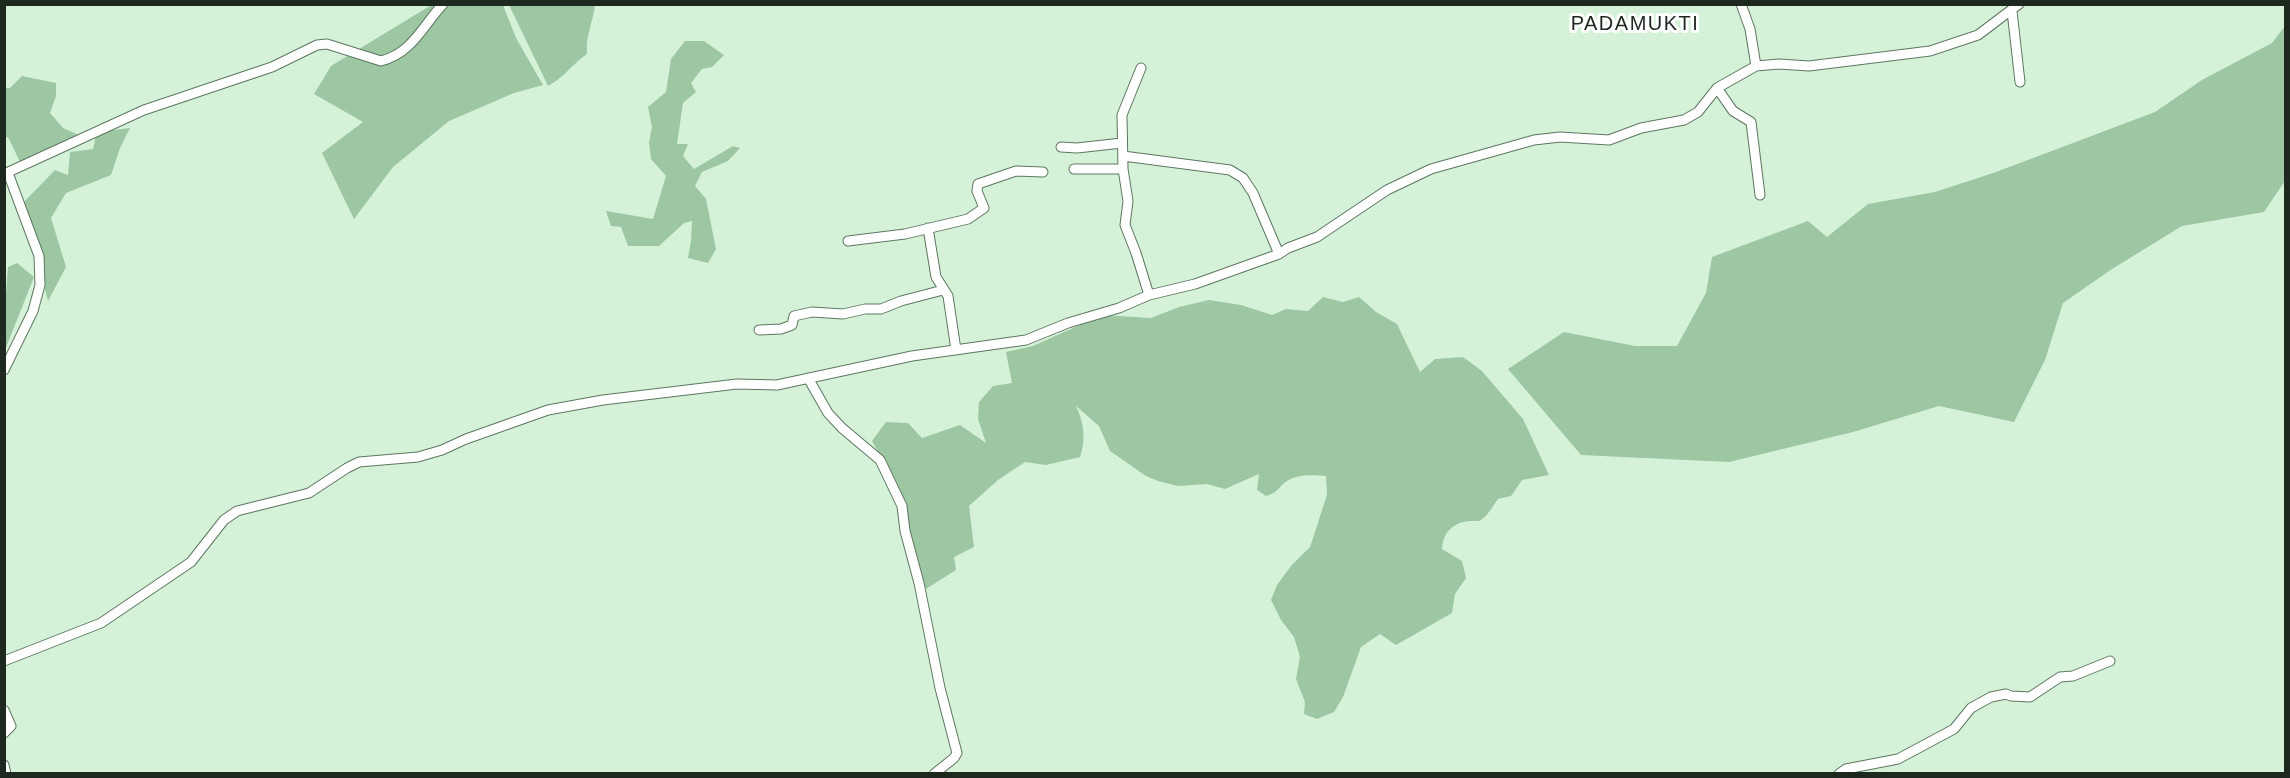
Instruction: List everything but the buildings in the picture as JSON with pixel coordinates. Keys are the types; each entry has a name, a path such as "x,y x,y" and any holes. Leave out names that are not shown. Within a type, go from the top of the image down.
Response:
{"street":[{"path":"4,370 33,311 40,285 39,256 6,174 144,110 272,67 317,45 327,44 381,61 390,59 406,50 443,4"},
{"path":"1741,4 1750,29 1756,66"},
{"path":"4,661 101,623 167,576 191,562 224,520 237,511 309,493 359,462 418,457 548,410 603,400 737,384 777,385 912,356 1026,340 1068,323 1119,308 1149,295 1195,284 1279,254 1288,248 1317,237 1387,189 1431,169 1534,140 1560,137 1609,140 1641,128 1684,120 1698,112 1718,88 1756,66 1779,64 1809,66 1930,51 1978,35 2016,8"},
{"path":"2016,8 2020,82"},
{"path":"1141,68 1122,113 1122,143 1128,201 1125,225 1149,295"},
{"path":"1718,88 1733,111 1748,119 1751,124 1760,195"},
{"path":"1061,147 1077,148 1122,143"},
{"path":"1123,156 1230,170 1243,178 1253,193 1279,254"},
{"path":"1074,169 1123,169"},
{"path":"848,241 902,235 968,219 985,206 977,191 978,184 1016,171 1042,172"},
{"path":"928,228 936,277 948,296 956,350"},
{"path":"759,330 783,329 792,325 794,316 808,312 843,314 865,309 881,309 901,301 944,290"},
{"path":"808,378 828,412 842,429 880,460 902,506 905,531 957,753 933,774"},
{"path":"1839,774 1846,769 1898,759 1954,729 1971,708 1991,697 2006,694 2030,697 2060,677 2073,676 2110,661"},
{"path":"4,710 11,726 4,733"},
{"path":"4,765 6,774"}],"green space":[{"path":"433,4 503,5 516,38 543,85 514,93 449,121 393,167 354,219 322,153 363,122 314,94 331,66"},
{"path":"509,5 595,5 587,42 587,54 548,86"},
{"path":"2285,26 2285,181 2264,212 2182,226 2112,269 2063,303 2045,360 2014,422 1939,406 1853,432 1729,462 1581,455 1508,369 1564,332 1635,346 1677,346 1706,293 1712,257 1808,221 1827,237 1868,204 1935,192 1996,172 2155,112 2202,80 2272,43"},
{"path":"685,41 704,41 724,55 712,67 702,69 691,83 696,92 683,103 677,144 688,144 683,156 694,169 733,146 740,148 728,161 702,172 695,186 706,199 716,249 708,263 688,258 692,221 684,223 659,246 628,246 621,227 611,226 606,211 653,219 666,176 651,159 649,142 652,127 648,107 666,92 671,59"},
{"path":"22,76 56,83 56,96 50,113 63,128 81,136 21,164 8,137 5,138 5,88 10,88"},
{"path":"130,128 111,175 66,193 51,218 66,267 48,301 33,242 25,221 25,201 55,170 68,175 70,152 93,149 97,132"},
{"path":"17,263 34,277 5,350 4,293 6,293 8,267"},
{"path":"1323,297 1343,302 1359,297 1376,312 1397,324 1420,372 1435,359 1463,357 1482,371 1523,419 1549,475 1522,480 1511,496 1498,499 1482,519 1463,522 1450,529 1444,538 1442,549 1462,561 1466,578 1455,594 1452,613 1396,645 1380,634 1361,647 1343,697 1334,712 1317,719 1304,714 1305,702 1296,679 1300,657 1294,637 1281,620 1271,600 1277,585 1291,566 1310,547 1327,495 1326,476 1296,477 1266,496 1257,490 1259,474 1225,489 1207,484 1178,486 1158,481 1146,476 1110,451 1099,426 1076,406 1083,431 1080,457 1046,465 1025,462 998,480 969,506 974,547 954,557 956,570 926,589 898,487 872,441 886,422 908,423 922,438 960,425 986,443 978,419 979,402 993,386 1012,383 1006,352 1033,346 1102,315 1151,318 1179,307 1209,300 1241,305 1272,315 1286,309 1308,311"}],"district":[{"name":"PADAMUKTI","path":"1635,24"}]}
